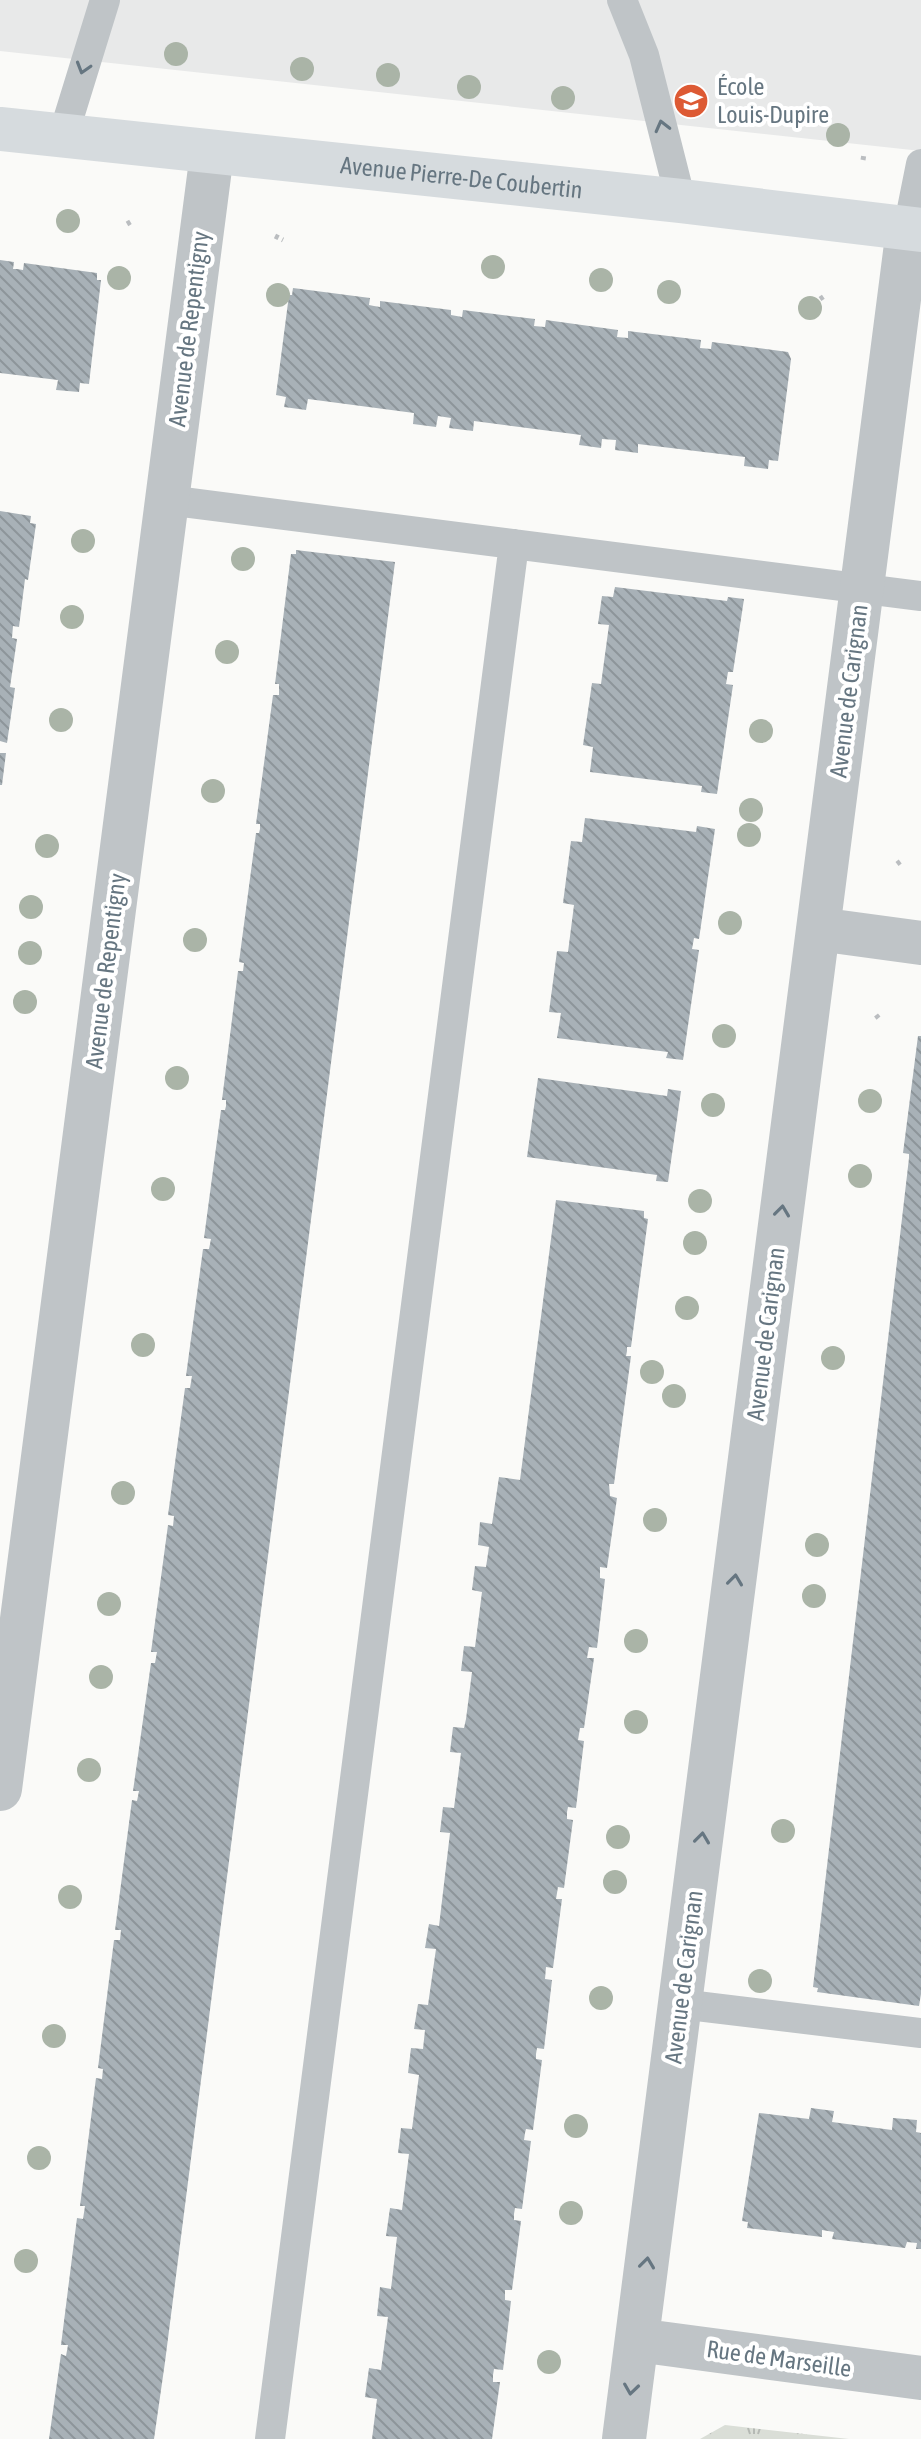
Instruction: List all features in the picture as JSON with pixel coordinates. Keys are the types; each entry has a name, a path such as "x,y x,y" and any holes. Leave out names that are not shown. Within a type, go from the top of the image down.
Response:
{"street":[{"name":"Avenue Pierre-De Coubertin","path":"0,129 681,201 914,230"},
{"name":"Avenue de Repentigny","path":"0,1789 212,153"},
{"name":"Avenue de Carignan","path":"624,2439 862,588 914,230"},
{"path":"818,929 921,943"},
{"name":"Rue de Marseille","path":"637,2340 921,2378"}],"lane":[{"path":"63,136 105,0"},
{"path":"622,0 644,55 681,201"},
{"path":"914,230 921,164"},
{"path":"167,500 921,596"},
{"path":"270,2439 514,544"},
{"path":"680,2004 921,2033"}],"path":[{"path":"275,236 283,240"}],"shaded area":[{"name":"École Louis-Dupire","path":"0,0 921,0 921,151 0,51"}],"green space":[{"path":"725,2425 849,2439 700,2439"}],"building":[{"path":"0,260 14,262 13,269 23,270 24,263 97,273 97,280 101,280 89,384 80,383 79,392 56,390 58,380 0,373"},
{"path":"293,288 370,298 369,305 380,307 380,301 451,310 451,315 462,317 463,310 535,319 534,326 545,327 546,320 618,330 617,337 628,338 628,331 701,340 700,348 711,349 712,342 788,352 791,359 778,461 769,460 768,469 744,466 745,457 638,444 638,453 615,450 616,440 602,439 601,448 579,445 581,435 474,421 473,431 449,428 451,418 438,416 436,427 413,424 414,413 308,399 306,410 284,407 286,397 276,395 289,295 292,295"},
{"path":"0,511 31,516 30,523 36,524 19,627 13,626 12,638 17,639 10,687 15,688 7,743 0,741"},
{"path":"296,550 395,562 165,2362 154,2439 49,2439 61,2354 66,2356 68,2345 61,2345 77,2218 83,2219 85,2206 80,2206 96,2078 102,2079 103,2069 98,2068 114,1940 120,1940 121,1930 115,1930 132,1800 137,1801 139,1791 133,1791 151,1663 155,1663 157,1652 151,1652 168,1525 173,1526 174,1516 168,1515 185,1388 190,1388 192,1376 186,1376 203,1249 209,1249 211,1239 204,1238 221,1110 225,1110 226,1106 226,1100 222,1100 238,971 243,971 244,963 239,962 256,833 260,829 260,824 256,824 273,695 279,695 279,684 275,684 291,554 296,554"},
{"path":"615,587 727,601 728,597 744,599 733,672 728,672 726,684 733,685 717,794 701,792 702,786 590,772 593,747 583,745 592,683 601,684 609,625 598,624 602,596 613,597"},
{"path":"0,753 6,753 2,785 0,785"},
{"path":"585,818 696,832 697,826 715,829 699,939 694,938 692,949 699,950 683,1060 666,1058 668,1052 557,1038 561,1013 549,1012 557,951 568,952 574,905 563,903 571,841 582,842"},
{"path":"918,1036 921,1036 919,2006 817,1992 818,1988 813,1987 909,1158 909,1154 903,1153"},
{"path":"538,1078 667,1096 668,1089 681,1091 668,1182 656,1181 657,1175 527,1157"},
{"path":"556,1200 644,1211 644,1218 648,1219 631,1347 627,1347 626,1356 631,1356 614,1484 609,1484 610,1496 617,1498 607,1568 600,1567 600,1578 605,1579 597,1648 589,1647 587,1658 594,1658 584,1728 580,1728 578,1740 584,1741 576,1808 568,1807 567,1812 567,1819 573,1820 564,1888 558,1887 556,1899 562,1899 553,1968 546,1967 545,1979 552,1980 544,2049 537,2048 536,2059 542,2060 533,2130 526,2129 525,2133 524,2140 531,2141 522,2209 515,2208 514,2214 514,2220 521,2221 512,2290 505,2290 505,2300 511,2301 503,2370 494,2369 493,2375 493,2382 500,2382 492,2439 372,2439 377,2399 365,2397 369,2368 381,2370 388,2317 377,2316 380,2287 391,2289 397,2237 386,2236 390,2208 402,2210 409,2154 398,2153 401,2128 412,2129 419,2075 408,2073 411,2048 423,2049 425,2030 414,2029 418,2004 428,2005 436,1949 425,1948 429,1924 439,1926 450,1833 440,1832 443,1807 454,1808 461,1753 450,1752 453,1727 464,1728 466,1719 472,1672 461,1671 464,1646 475,1647 482,1592 472,1590 475,1566 486,1567 489,1547 478,1545 480,1522 492,1524 499,1477 520,1480"},
{"path":"811,2108 834,2111 832,2122 892,2130 893,2118 917,2120 916,2132 921,2133 921,2249 916,2249 917,2243 907,2242 905,2248 832,2239 834,2232 822,2230 822,2237 747,2228 748,2222 742,2221 759,2113 809,2119"}],"place":[{"name":"École Louis-Dupire","path":"691,101"}]}
